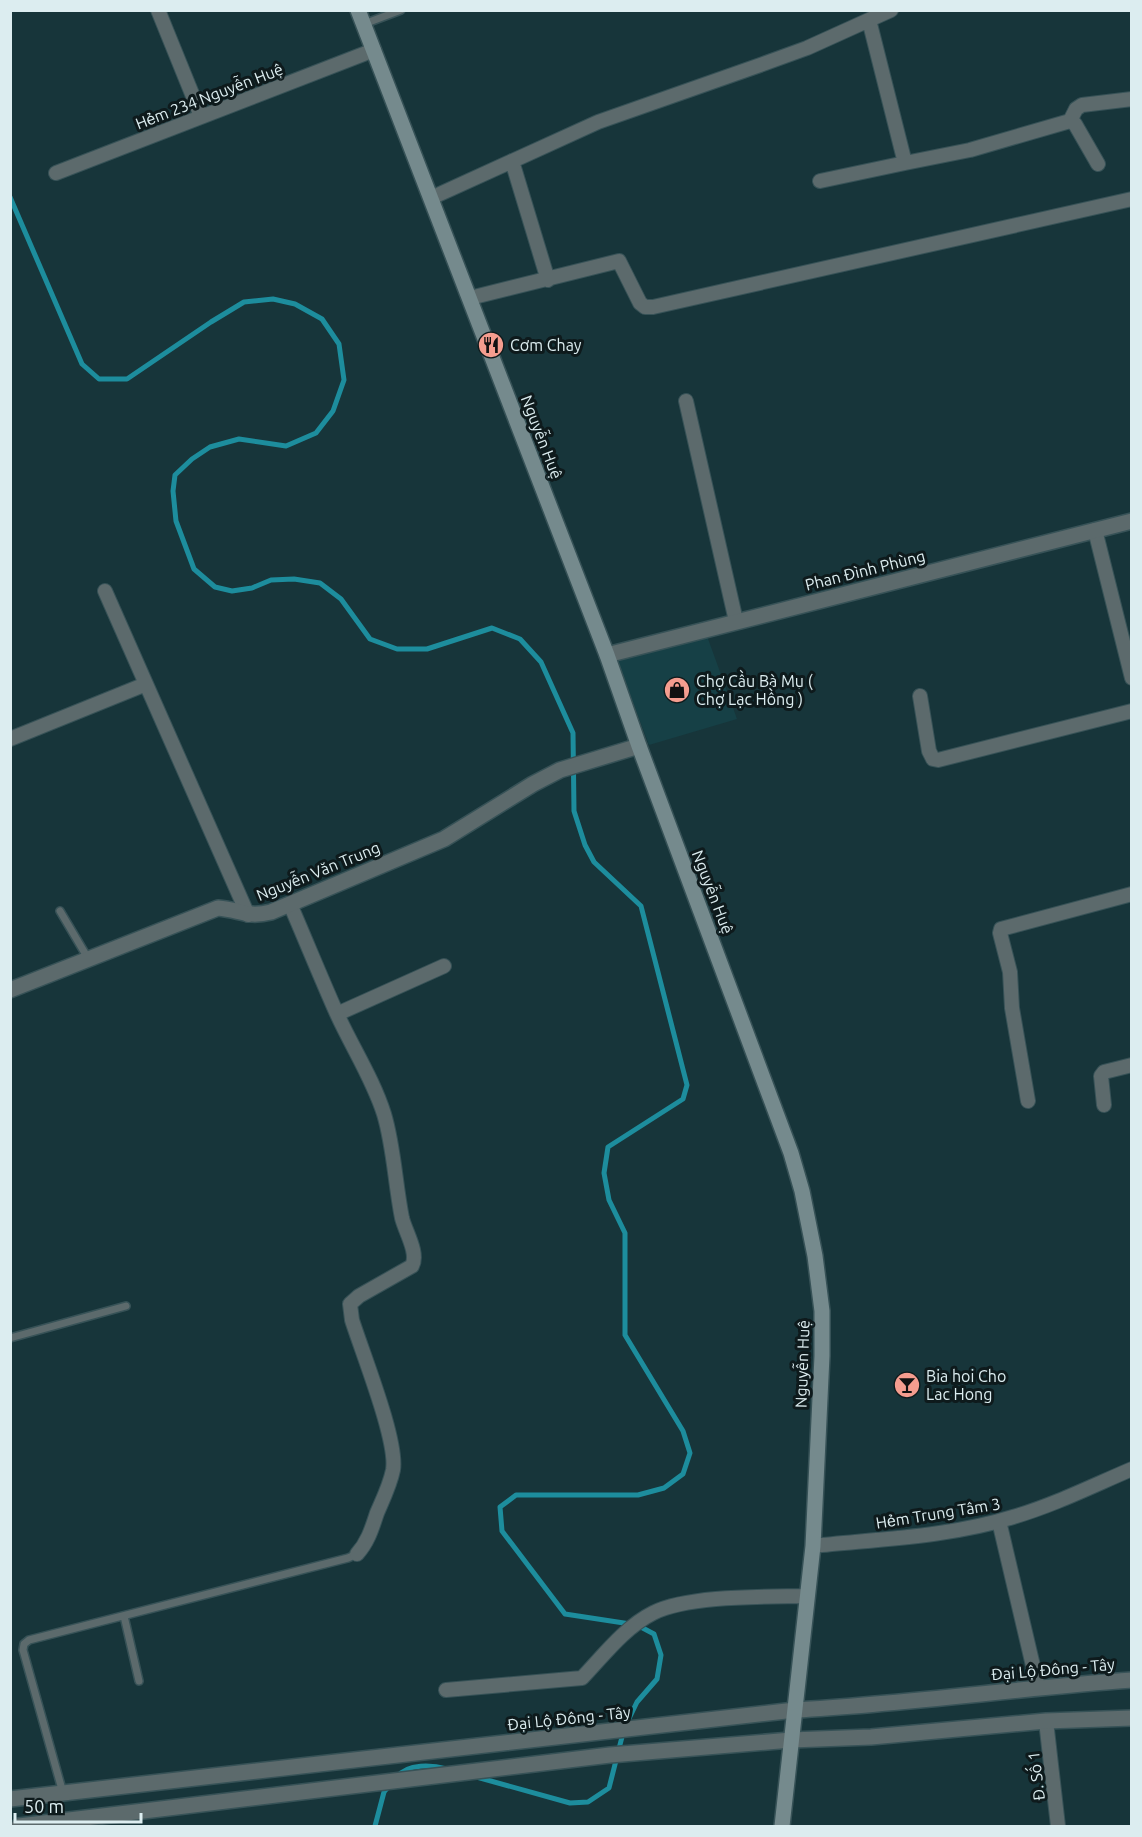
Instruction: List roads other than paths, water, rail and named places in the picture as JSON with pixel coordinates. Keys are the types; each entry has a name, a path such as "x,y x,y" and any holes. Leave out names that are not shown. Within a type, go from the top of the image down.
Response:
{"main road":[{"name":"Nguyễn Huệ","path":"361,17 607,655 791,1153 802,1191 815,1256 822,1311 822,1356 813,1546 782,1827"}],"street":[{"path":"158,10 201,116"},
{"path":"431,198 598,122 764,64 891,10"},
{"path":"869,20 905,164"},
{"name":"Hẻm 234 Nguyễn Huệ","path":"56,173 374,50"},
{"path":"820,181 970,150 1070,121 1076,109 1082,105 1131,99"},
{"path":"1070,121 1075,124 1098,164"},
{"path":"512,161 548,280"},
{"path":"470,298 619,261 640,303 645,307 653,307 1131,199"},
{"path":"686,401 736,621"},
{"name":"Phan Đình Phùng","path":"607,655 1131,521"},
{"path":"1095,530 1131,678"},
{"path":"105,591 248,915"},
{"path":"10,739 146,684"},
{"path":"920,696 928,751 933,759 938,760 1131,711"},
{"name":"Nguyễn Văn Trung","path":"10,990 218,909 230,909 248,915 271,912 444,839 560,770 639,746"},
{"path":"1028,1101 1012,1008 1010,972 1001,929 1131,894"},
{"path":"290,904 337,1014 384,1114 398,1195 414,1262 350,1304 352,1320 393,1455 393,1469 389,1483 366,1544 357,1554"},
{"path":"337,1014 444,966"},
{"path":"1104,1105 1101,1076 1104,1072 1131,1065"},
{"name":"Hẻm Trung Tâm 3","path":"813,1546 960,1529 999,1521 1065,1499 1131,1469"},
{"path":"999,1521 1038,1687"},
{"path":"446,1690 582,1678 631,1628 653,1613 693,1603 731,1598 807,1596"},
{"name":"Đại Lộ Đông - Tây","path":"10,1799 795,1710 868,1706 1038,1687 1131,1680"},
{"path":"19,1827 71,1823 381,1782 629,1753 791,1740 871,1737 1046,1721 1131,1718"},
{"name":"Đ. Số 1","path":"1046,1721 1058,1827"}],"lane":[{"path":"361,17 401,10"},
{"path":"60,911 89,960"},
{"path":"10,1338 126,1306"},
{"path":"63,1793 22,1650 24,1644 29,1640 357,1554"},
{"path":"124,1616 140,1681"}],"waterway":[{"path":"10,197 82,364 99,379 127,379 244,302 273,299 295,304 322,319 339,344 344,380 333,411 316,433 286,446 239,439 210,447 192,459 175,475 173,491 176,521 194,569 215,587 232,591 252,588 271,580 294,579 320,583 341,599 370,639 397,649 427,649 492,628 520,639 541,662 573,733 574,811 585,845 594,862 641,906 687,1085 683,1099 608,1147 604,1173 609,1200 625,1233 625,1335 683,1431 690,1453 683,1474 664,1488 638,1495 516,1495 500,1507 502,1531 565,1614 637,1625 654,1634 661,1655 657,1679 637,1702 624,1729 609,1788 588,1802 570,1803 473,1776"},
{"path":"397,1777 407,1769 414,1767 447,1769"},
{"path":"375,1826 384,1792 389,1786"}],"place":[{"name":"Cơm Chay","path":"491,345"},
{"name":"Chợ Cầu Bà Mụ ( Chợ Lạc Hồng )","path":"677,690"},
{"name":"Bia hoi Cho Lac Hong","path":"907,1385"}]}
